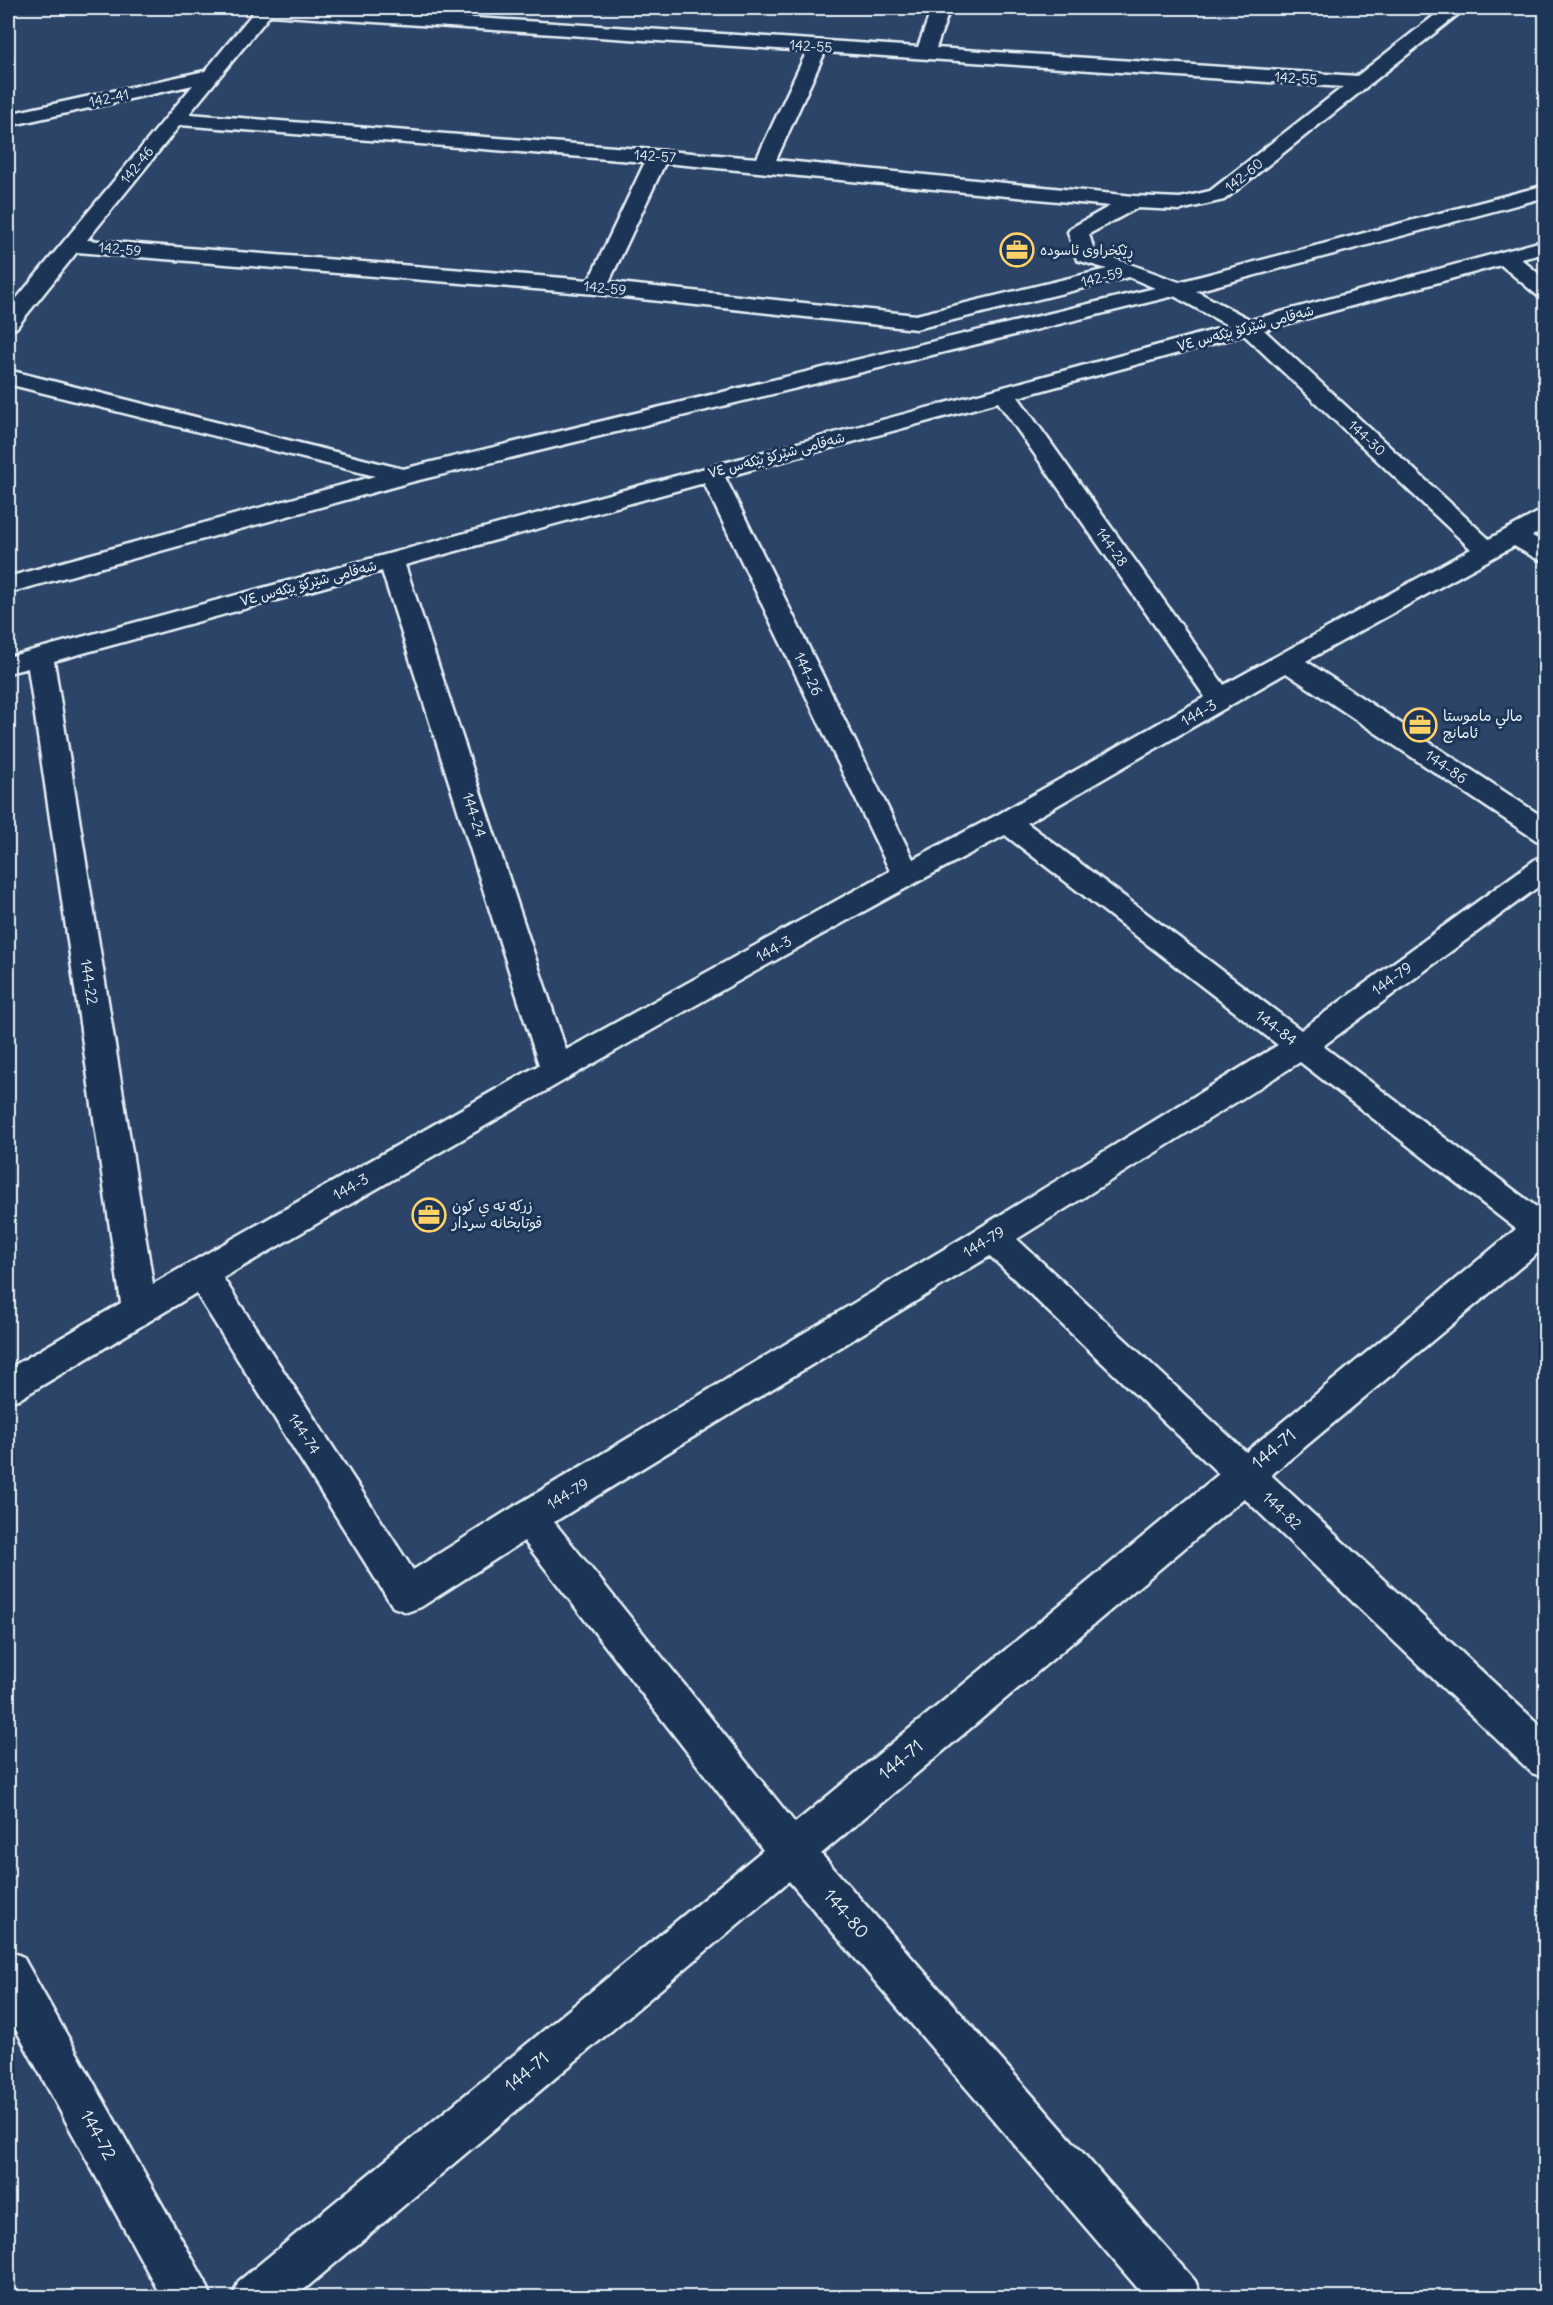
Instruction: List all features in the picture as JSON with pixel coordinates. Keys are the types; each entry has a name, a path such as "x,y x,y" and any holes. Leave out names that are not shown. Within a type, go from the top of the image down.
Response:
{"street":[{"name":"142-55","path":"266,8 1358,82"},
{"name":"142-46","path":"8,323 266,8"},
{"path":"925,53 941,8"},
{"name":"142-60","path":"1133,202 1180,204 1217,196 1358,82 1455,8"},
{"path":"764,165 818,46"},
{"name":"142-41","path":"8,120 211,75"},
{"name":"142-57","path":"175,119 764,165 1133,202"},
{"path":"596,287 658,156"},
{"path":"8,585 404,476 1177,290 1545,191"},
{"path":"1133,202 1078,232 1085,255 1131,270 1177,290"},
{"name":"142-59","path":"72,245 596,287 916,322 1131,270"},
{"name":"شەقامی شێرکۆ بێکەس ٧٤","path":"8,665 1545,246"},
{"path":"1505,257 1545,291"},
{"name":"144-30","path":"1177,290 1248,327 1486,550"},
{"path":"8,377 404,476"},
{"name":"144-28","path":"1003,393 1221,700"},
{"name":"144-26","path":"711,473 906,875"},
{"name":"144-3","path":"8,1387 201,1272 557,1070 906,875 1006,822 1287,661 1545,518"},
{"path":"1515,536 1545,554"},
{"name":"144-24","path":"391,560 557,1070"},
{"name":"144-22","path":"40,656 139,1309"},
{"name":"144-86","path":"1287,661 1545,833"},
{"name":"144-84","path":"1006,822 1300,1047 1544,1229"},
{"name":"144-79","path":"407,1594 1300,1047 1545,866"},
{"name":"144-71","path":"256,2298 1244,1475 1544,1229"},
{"name":"144-82","path":"993,1237 1545,1760"},
{"name":"144-74","path":"201,1272 407,1594"},
{"name":"144-80","path":"528,1518 791,1852 1178,2298"},
{"name":"144-72","path":"8,1972 188,2298"}],"place":[{"name":"ڕێکخراوی ئاسودە","path":"1017,250"},
{"name":"مالي ماموستا ئامانج","path":"1420,725"},
{"name":"زركه ته ي كون قوتابخانه سردار","path":"429,1215"}]}
